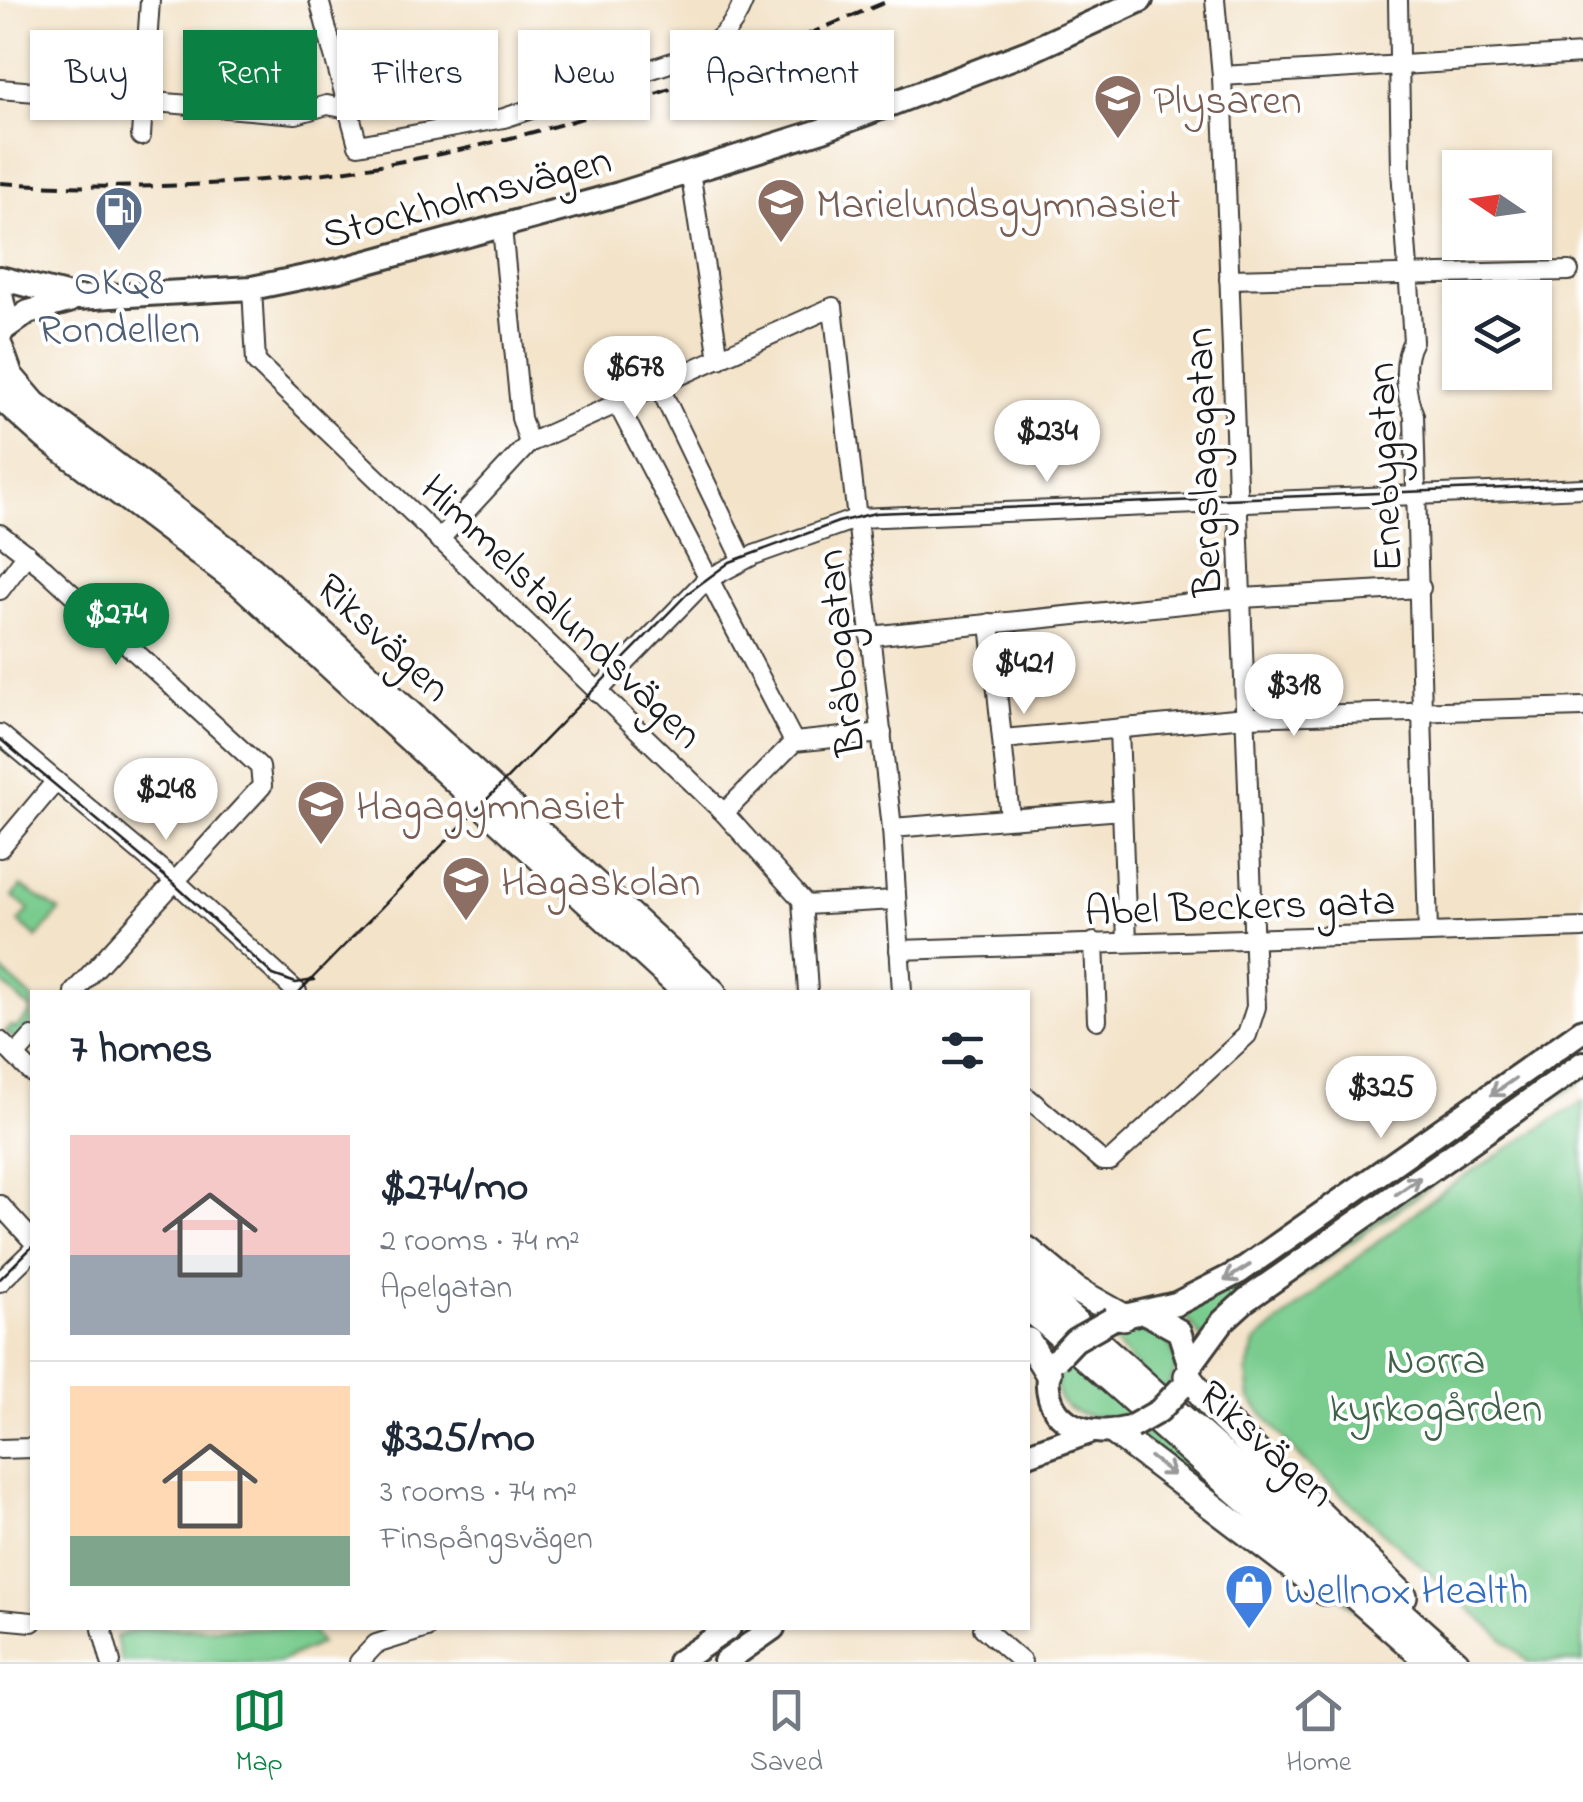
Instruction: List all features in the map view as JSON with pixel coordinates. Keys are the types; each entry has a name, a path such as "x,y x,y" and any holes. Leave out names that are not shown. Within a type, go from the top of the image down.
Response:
{"highway":[{"path":"0,297 4,315 0,332"},
{"name":"Riksvägen","path":"0,348 10,376 34,404 251,568 711,990"},
{"name":"Riksvägen","path":"0,396 46,437 240,583 684,990"},
{"path":"1030,1252 1076,1290 1127,1316"},
{"name":"Riksvägen","path":"1030,1282 1456,1662"},
{"name":"Riksvägen","path":"1030,1309 1429,1662"},
{"path":"1030,1343 1053,1366"},
{"path":"1186,1377 1214,1410 1358,1549 1464,1662"},
{"path":"1111,1430 1417,1662"}],"main road":[{"name":"Stockholmsvägen","path":"0,332 28,312 78,298 252,288 502,228 926,93 1141,0"},
{"name":"Stockholmsvägen","path":"0,278 78,298"},
{"path":"1030,1401 1075,1340 1127,1316 1204,1292 1240,1272 1583,1030"},
{"path":"1030,1453 1160,1411 1223,1321 1246,1300 1583,1063"},
{"path":"1127,1316 1178,1332 1186,1377"},
{"path":"1053,1366 1047,1388 1057,1414 1070,1425 1111,1430"},
{"path":"679,1662 726,1630"},
{"path":"725,1662 770,1630"}],"street":[{"path":"148,30 150,0"},
{"path":"319,0 337,67"},
{"path":"498,118 594,90 713,46 730,30 744,0"},
{"name":"Bergslagsgatan","path":"1030,1100 1102,1161 1110,1161 1247,1035 1256,1007 1216,0"},
{"name":"Enebygatan","path":"1398,0 1397,68 1413,341 1407,352 1425,713 1428,933"},
{"path":"1222,76 1583,54"},
{"path":"0,88 30,90"},
{"path":"163,100 296,114 327,105 337,106"},
{"path":"141,120 141,136"},
{"path":"351,120 358,146 445,133 490,120"},
{"path":"439,540 529,443 719,359 690,170"},
{"path":"502,228 521,418 529,443"},
{"path":"1229,280 1569,271"},
{"name":"Himmelstalundsvägen","path":"252,288 256,362 724,813 805,906"},
{"name":"Bråbogatan","path":"719,359 833,307 892,828 902,990"},
{"path":"658,386 743,560"},
{"path":"616,403 794,742"},
{"path":"597,692 706,580 743,560 858,518 1581,489"},
{"path":"0,534 27,554 260,767 262,786 76,990"},
{"path":"0,590 27,554"},
{"path":"870,636 1241,598 1420,588"},
{"path":"990,623 1010,816"},
{"path":"1003,740 1246,716 1583,707"},
{"path":"1118,729 1127,941"},
{"path":"724,813 794,742 882,733"},
{"path":"0,734 176,882 295,990"},
{"path":"0,848 56,781"},
{"path":"892,828 1122,810"},
{"path":"808,990 805,906 896,900"},
{"name":"Abel Beckers gata","path":"898,950 1583,928"},
{"path":"1094,942 1098,1020"},
{"path":"16,1056 30,1039"},
{"path":"0,1041 30,1071"},
{"path":"0,1204 30,1238"},
{"path":"0,1282 30,1253"},
{"path":"0,1449 30,1448"},
{"path":"0,1619 30,1622"},
{"path":"104,1630 112,1662"},
{"path":"359,1662 376,1644 421,1630"},
{"path":"985,1630 1022,1662"}],"green space":[{"path":"21,886 60,911 37,938 19,922 29,910 13,897"},
{"path":"0,969 30,996 30,1009 0,981"},
{"path":"30,1013 30,1025 17,1040 5,1032 11,1026 15,1029"},
{"path":"1583,1040 1583,1057 1201,1338 1180,1309"},
{"path":"1583,1074 1583,1080 1255,1310 1213,1353 1237,1318"},
{"name":"Norra kyrkogården","path":"1583,1101 1583,1662 1529,1662 1300,1458 1250,1399 1247,1373 1255,1343 1333,1277 1445,1189"},
{"path":"1144,1329 1164,1340 1174,1356 1174,1375 1162,1394 1106,1334"},
{"path":"1071,1356 1134,1413 1100,1417 1070,1409 1057,1388"},
{"path":"1154,1430 1383,1631 1138,1438"},
{"path":"135,1630 311,1630 321,1643 279,1662 121,1662 116,1637"}],"tram line":[{"path":"301,990 688,593 730,562 838,522 875,513 1583,485"},
{"path":"0,739 174,884 273,975 296,983 314,980"},
{"path":"0,1279 30,1249"}],"railway":[{"path":"0,183 223,183 296,177 442,154 625,105 891,0"}],"place":[{"name":"Plysaren","path":"1118,140"},
{"name":"Marielundsgymnasiet","path":"781,244"},
{"name":"OKQ8 Rondellen","path":"119,252"},
{"name":"Hagagymnasiet","path":"321,846"},
{"name":"Hagaskolan","path":"466,922"},
{"name":"Wellnox Health","path":"1249,1630"}]}
